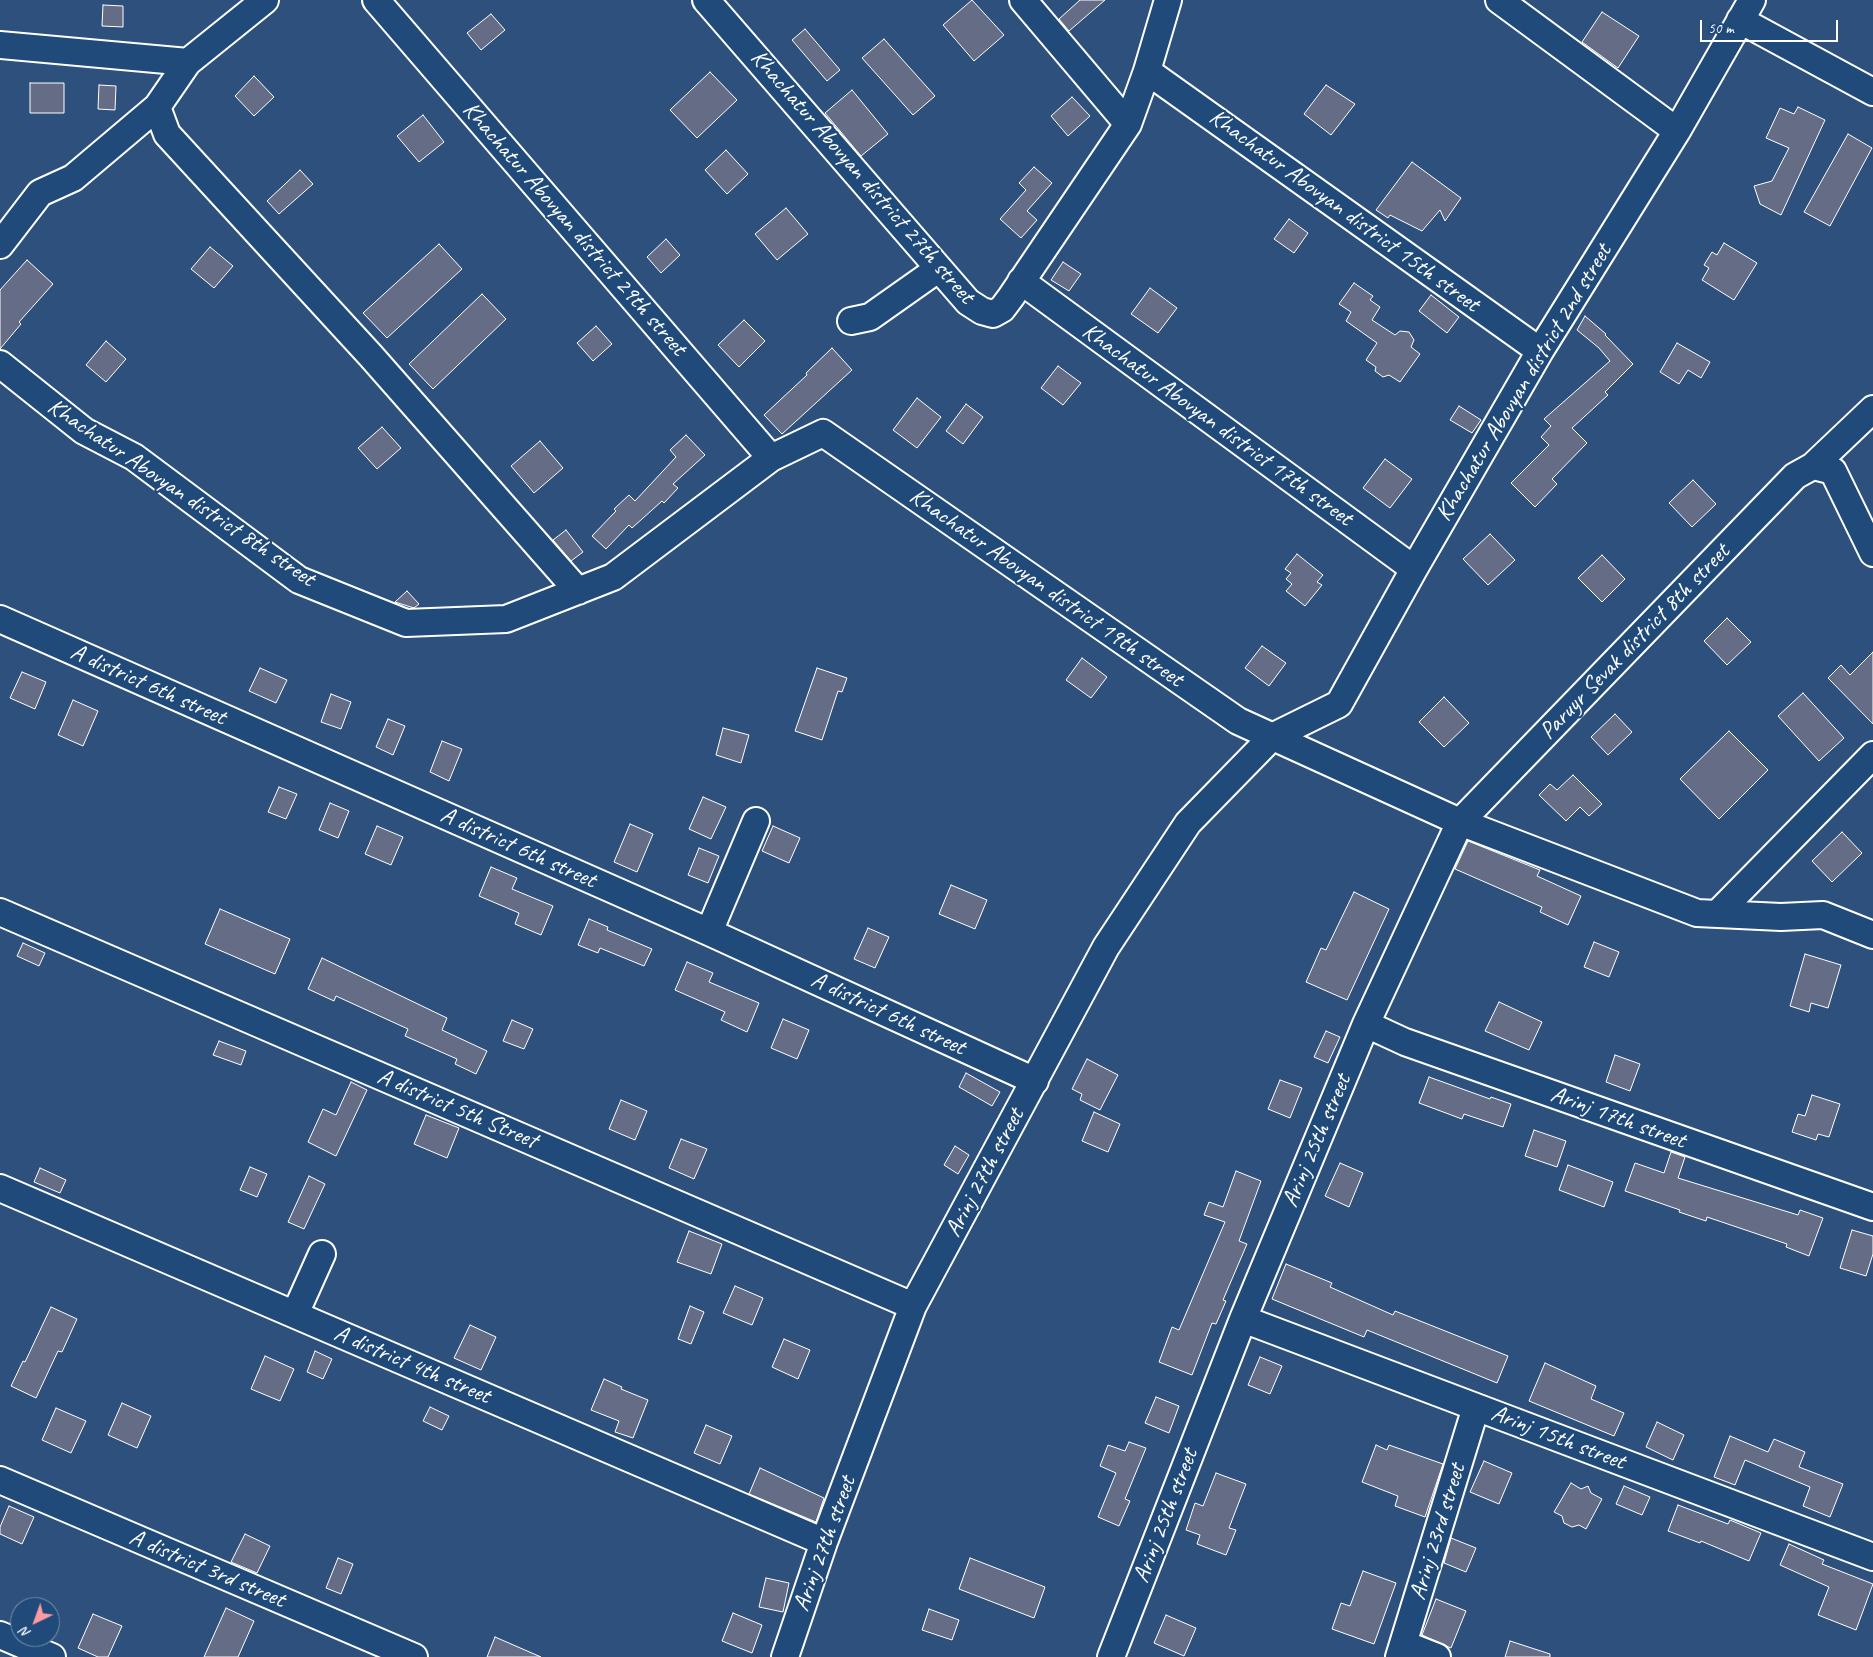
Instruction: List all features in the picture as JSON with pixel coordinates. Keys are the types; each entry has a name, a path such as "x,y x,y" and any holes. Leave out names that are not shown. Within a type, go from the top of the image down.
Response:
{"street":[{"path":"0,245 40,193 73,178 157,107 188,62 265,0"},
{"name":"Khachatur Abovyan district 29th street","path":"376,0 771,458"},
{"name":"Khachatur Abovyan district 27th street","path":"706,0 968,302 982,311 993,314 1002,309 1021,281"},
{"path":"1023,0 1128,124"},
{"path":"1021,281 1128,124 1147,71 1168,0"},
{"path":"1499,0 1677,131"},
{"path":"1746,10 1873,92"},
{"name":"Khachatur Abovyan district 2nd street","path":"1272,737 1339,704 1414,569 1540,351 1677,131 1746,10"},
{"path":"0,45 188,62"},
{"name":"Khachatur Abovyan district 15th street","path":"1147,71 1540,351"},
{"path":"157,107 167,134 371,356 578,591"},
{"path":"851,321 870,317 938,269"},
{"name":"Khachatur Abovyan district 17th street","path":"1021,281 1414,569"},
{"name":"Khachatur Abovyan district 8th street","path":"0,364 84,430 134,457 299,580 406,623 506,619 613,577 771,458 823,433"},
{"name":"Paruyr Sevak district 8th street","path":"1460,822 1795,476 1813,466 1873,409"},
{"name":"Khachatur Abovyan district 19th street","path":"823,433 1238,721 1272,737"},
{"path":"1813,466 1834,471 1873,553"},
{"name":"A district 6th street","path":"0,619 709,932 1035,1081"},
{"path":"1272,737 1460,822 1698,913 1781,917 1824,915 1873,935"},
{"name":"Arinj 27th street","path":"785,1657 824,1542 913,1306 1106,947 1188,823 1272,737"},
{"path":"1718,913 1873,755"},
{"path":"709,932 756,820"},
{"name":"Arinj 25th street","path":"1111,1657 1243,1319 1366,1024 1460,822"},
{"name":"A district 5th Street","path":"0,912 913,1306"},
{"name":"Arinj 17th street","path":"1366,1024 1415,1046 1873,1208"},
{"name":"A district 4th street","path":"0,1188 824,1542"},
{"path":"294,1314 322,1254"},
{"name":"Arinj 15th street","path":"1243,1319 1873,1557"},
{"name":"Arinj 23rd street","path":"1401,1651 1476,1407"},
{"name":"A district 3rd street","path":"0,1480 414,1657"},
{"path":"0,1635 52,1657"},
{"path":"1401,1651 1437,1657"}],"building":[{"path":"972,0 1004,35 974,61 943,25"},
{"path":"1080,0 1105,0 1069,31 1059,19"},
{"path":"103,5 123,6 123,27 102,26"},
{"path":"1602,12 1639,36 1618,68 1582,42"},
{"path":"491,14 505,30 481,50 467,33"},
{"path":"805,29 840,70 827,81 792,40"},
{"path":"884,39 935,96 913,115 862,58"},
{"path":"710,72 737,100 697,138 670,110"},
{"path":"254,76 274,97 254,116 235,96"},
{"path":"30,83 64,83 64,113 30,113"},
{"path":"99,85 116,86 115,110 98,109"},
{"path":"1326,85 1355,104 1331,135 1304,114"},
{"path":"852,90 888,134 861,156 825,113"},
{"path":"1072,97 1090,116 1068,136 1051,116"},
{"path":"1798,107 1825,120 1781,215 1760,204 1754,186 1772,181 1789,148 1766,138 1780,108 1794,114"},
{"path":"423,115 444,142 419,162 397,136"},
{"path":"1848,134 1872,148 1830,226 1804,212"},
{"path":"726,150 748,174 727,194 705,170"},
{"path":"1412,162 1461,198 1445,221 1440,210 1422,231 1390,215 1388,218 1376,210"},
{"path":"1034,167 1052,183 1027,211 1037,220 1021,238 1000,219 1026,190 1019,183"},
{"path":"300,170 313,184 279,214 267,201"},
{"path":"786,208 808,234 777,260 755,234"},
{"path":"1289,219 1308,233 1294,253 1274,239"},
{"path":"666,239 680,255 661,273 647,257"},
{"path":"1724,243 1757,263 1734,300 1702,280 1709,268 1704,265 1712,252 1717,255"},
{"path":"439,244 462,269 387,338 363,313"},
{"path":"210,247 233,266 214,288 191,269"},
{"path":"27,260 53,284 19,322 21,324 0,349 0,290"},
{"path":"1063,262 1081,274 1069,291 1051,280"},
{"path":"1354,283 1373,296 1370,300 1380,307 1372,320 1395,335 1400,331 1409,332 1414,340 1411,347 1420,354 1400,382 1389,375 1383,377 1375,371 1376,367 1366,360 1377,343 1346,321 1351,312 1339,304"},
{"path":"1150,288 1177,308 1158,333 1131,314"},
{"path":"482,294 506,319 433,389 409,364"},
{"path":"1431,295 1459,317 1447,333 1419,311"},
{"path":"1585,316 1606,334 1633,364 1605,392 1608,395 1572,428 1587,443 1552,479 1557,484 1535,507 1511,483 1549,445 1541,437 1551,426 1544,419 1610,361 1599,348 1577,330"},
{"path":"744,320 765,341 739,367 718,345"},
{"path":"596,326 612,344 593,361 577,343"},
{"path":"106,341 126,359 106,382 86,365"},
{"path":"1677,343 1710,362 1701,378 1688,370 1679,384 1660,372"},
{"path":"832,348 852,370 782,434 764,415 807,375 806,373"},
{"path":"1058,366 1081,383 1063,405 1041,388"},
{"path":"917,398 941,417 917,448 893,430"},
{"path":"966,404 983,417 963,444 946,431"},
{"path":"1459,406 1481,420 1472,433 1450,420"},
{"path":"382,427 401,448 377,469 358,448"},
{"path":"686,435 705,455 673,484 678,488 664,503 662,501 632,528 629,525 606,549 592,536 616,511 614,509 629,495 635,501 676,457 670,450"},
{"path":"540,441 563,468 534,493 511,466"},
{"path":"1385,459 1412,479 1390,508 1363,488"},
{"path":"1693,480 1716,504 1692,527 1669,503"},
{"path":"566,530 583,552 571,561 553,540"},
{"path":"1490,534 1515,560 1488,585 1463,559"},
{"path":"1297,554 1323,575 1317,582 1322,585 1305,606 1286,591 1292,584 1286,579 1291,573 1285,569"},
{"path":"1602,555 1625,579 1602,602 1578,578"},
{"path":"407,591 419,604 414,608 395,602"},
{"path":"1727,618 1751,642 1727,665 1704,641"},
{"path":"1262,646 1286,663 1269,686 1245,668"},
{"path":"1873,652 1873,724 1828,678 1841,665 1850,675"},
{"path":"1082,658 1107,677 1091,698 1066,680"},
{"path":"260,668 287,680 276,703 249,691"},
{"path":"817,668 847,678 842,692 838,691 822,740 795,731"},
{"path":"22,672 46,682 35,709 10,698"},
{"path":"1803,693 1844,738 1819,761 1778,716"},
{"path":"331,694 351,702 341,729 321,722"},
{"path":"1444,697 1469,723 1444,747 1419,722"},
{"path":"73,700 98,711 83,746 58,735"},
{"path":"1615,714 1632,732 1608,755 1591,737"},
{"path":"388,719 405,726 393,755 376,747"},
{"path":"723,728 749,735 741,763 716,755"},
{"path":"1729,731 1768,770 1719,819 1680,779"},
{"path":"442,741 462,749 449,781 430,772"},
{"path":"1573,775 1602,804 1589,816 1580,807 1566,821 1539,795 1550,784 1557,790"},
{"path":"279,787 297,794 286,819 268,812"},
{"path":"703,797 726,807 711,839 689,829"},
{"path":"330,803 349,811 338,838 319,830"},
{"path":"630,824 653,834 637,872 614,862"},
{"path":"377,826 403,837 391,865 365,854"},
{"path":"773,826 800,838 789,863 762,851"},
{"path":"1842,832 1862,853 1832,882 1812,861"},
{"path":"1468,841 1540,870 1537,876 1581,896 1568,925 1540,912 1542,907 1455,869"},
{"path":"699,848 719,856 708,883 688,875"},
{"path":"491,867 517,878 512,889 553,906 541,935 515,924 519,913 479,896"},
{"path":"951,885 987,900 975,929 939,914"},
{"path":"1354,892 1389,909 1347,1000 1306,982 1321,948 1326,950"},
{"path":"220,909 290,939 275,974 205,944"},
{"path":"589,919 608,927 607,930 652,949 644,966 600,948 598,953 578,945"},
{"path":"868,928 889,937 875,968 854,959"},
{"path":"1594,942 1619,952 1609,977 1584,967"},
{"path":"23,943 45,953 39,966 17,956"},
{"path":"1805,954 1841,965 1828,1008 1811,1003 1809,1012 1790,1006"},
{"path":"322,958 447,1018 442,1030 487,1051 476,1074 455,1064 457,1059 405,1036 408,1029 336,996 334,1001 308,989"},
{"path":"687,962 713,973 709,982 759,1003 747,1032 721,1020 725,1012 675,990"},
{"path":"1499,1002 1542,1022 1529,1050 1485,1031"},
{"path":"783,1019 809,1030 797,1059 771,1048"},
{"path":"512,1020 533,1029 524,1049 503,1041"},
{"path":"1326,1031 1340,1037 1328,1063 1314,1057"},
{"path":"219,1041 246,1051 241,1065 213,1055"},
{"path":"1615,1055 1640,1064 1630,1091 1606,1082"},
{"path":"1087,1059 1118,1075 1100,1110 1080,1100 1082,1094 1072,1089"},
{"path":"966,1073 1000,1092 992,1106 959,1087"},
{"path":"1429,1077 1490,1099 1491,1097 1511,1104 1503,1127 1464,1114 1462,1119 1419,1103"},
{"path":"1280,1080 1302,1088 1290,1118 1268,1109"},
{"path":"351,1082 367,1090 336,1156 308,1142 323,1109 336,1115"},
{"path":"1812,1095 1840,1104 1829,1137 1818,1134 1816,1140 1792,1132 1798,1114 1805,1116"},
{"path":"621,1100 647,1111 635,1140 609,1129"},
{"path":"1094,1112 1120,1124 1108,1152 1082,1141"},
{"path":"426,1115 459,1128 447,1158 414,1144"},
{"path":"1534,1130 1566,1141 1557,1167 1525,1156"},
{"path":"681,1139 707,1149 694,1179 669,1168"},
{"path":"955,1146 969,1155 958,1174 944,1165"},
{"path":"1671,1152 1685,1157 1678,1178 1798,1215 1800,1210 1823,1218 1809,1256 1786,1247 1787,1244 1707,1217 1706,1221 1625,1191 1635,1163 1664,1173"},
{"path":"1340,1163 1363,1173 1349,1207 1325,1196"},
{"path":"1568,1165 1613,1182 1604,1207 1559,1190"},
{"path":"250,1167 267,1174 257,1197 240,1190"},
{"path":"40,1168 66,1180 60,1193 34,1182"},
{"path":"1236,1171 1261,1181 1239,1241 1247,1244 1223,1300 1226,1301 1216,1324 1212,1323 1192,1375 1159,1362 1172,1327 1179,1330 1225,1222 1204,1215 1209,1202 1223,1207"},
{"path":"309,1176 325,1184 304,1229 288,1222"},
{"path":"1852,1230 1873,1236 1873,1254 1866,1276 1840,1268"},
{"path":"689,1231 722,1244 711,1274 677,1262"},
{"path":"1286,1264 1332,1283 1330,1287 1393,1315 1395,1311 1508,1356 1497,1383 1367,1330 1364,1337 1272,1299"},
{"path":"735,1286 763,1298 752,1325 723,1313"},
{"path":"690,1306 704,1312 691,1344 678,1339"},
{"path":"51,1307 77,1319 62,1352 58,1351 36,1398 11,1386 23,1361 25,1362"},
{"path":"470,1325 496,1337 481,1370 454,1358"},
{"path":"784,1339 810,1350 798,1379 772,1367"},
{"path":"315,1351 332,1359 323,1379 307,1372"},
{"path":"265,1356 294,1369 280,1401 251,1389"},
{"path":"1260,1357 1282,1366 1270,1394 1248,1385"},
{"path":"1545,1363 1596,1386 1591,1399 1624,1413 1614,1436 1529,1401"},
{"path":"604,1379 622,1387 621,1389 648,1400 633,1438 615,1432 619,1421 591,1410"},
{"path":"1156,1397 1179,1406 1169,1433 1145,1423"},
{"path":"122,1403 151,1416 137,1448 108,1435"},
{"path":"430,1407 449,1416 442,1430 423,1421"},
{"path":"56,1408 86,1421 71,1453 42,1440"},
{"path":"1657,1422 1684,1435 1673,1460 1646,1447"},
{"path":"706,1425 732,1436 720,1464 694,1453"},
{"path":"1730,1436 1768,1452 1774,1439 1805,1452 1799,1467 1843,1484 1830,1517 1803,1506 1810,1487 1745,1460 1735,1485 1714,1477"},
{"path":"1129,1442 1146,1448 1125,1499 1130,1501 1119,1526 1098,1517 1116,1473 1100,1466 1108,1445 1125,1451"},
{"path":"1376,1445 1387,1450 1389,1445 1443,1464 1425,1517 1395,1506 1398,1496 1362,1482"},
{"path":"1484,1461 1512,1473 1499,1504 1470,1492"},
{"path":"760,1468 824,1498 816,1522 749,1494"},
{"path":"1216,1473 1246,1484 1229,1528 1236,1530 1226,1555 1197,1544 1200,1535 1186,1530 1195,1503 1203,1506"},
{"path":"1571,1483 1581,1489 1588,1486 1591,1493 1602,1499 1586,1529 1579,1525 1572,1527 1564,1523 1562,1516 1554,1512"},
{"path":"1624,1486 1650,1497 1642,1515 1616,1504"},
{"path":"1678,1505 1728,1524 1730,1520 1761,1533 1749,1561 1701,1541 1700,1543 1668,1531"},
{"path":"9,1506 34,1517 22,1544 0,1534 0,1527"},
{"path":"245,1534 270,1546 257,1573 231,1562"},
{"path":"1451,1538 1476,1548 1466,1572 1444,1563"},
{"path":"1789,1544 1824,1560 1822,1564 1873,1584 1856,1630 1818,1615 1829,1587 1780,1565"},
{"path":"338,1558 353,1564 341,1594 326,1588"},
{"path":"970,1558 1045,1587 1034,1618 959,1589"},
{"path":"1363,1571 1396,1583 1374,1644 1332,1629 1341,1603 1350,1606"},
{"path":"766,1578 789,1583 783,1612 759,1607"},
{"path":"1436,1599 1466,1611 1451,1648 1422,1635"},
{"path":"226,1608 254,1621 238,1657 204,1657"},
{"path":"929,1609 959,1620 952,1640 922,1630"},
{"path":"733,1613 762,1625 752,1653 722,1641"},
{"path":"93,1614 122,1626 108,1657 98,1657 78,1648"},
{"path":"1166,1615 1196,1628 1184,1656 1154,1643"},
{"path":"495,1637 541,1657 487,1657"},
{"path":"1510,1641 1550,1654 1550,1657 1505,1657"}]}
